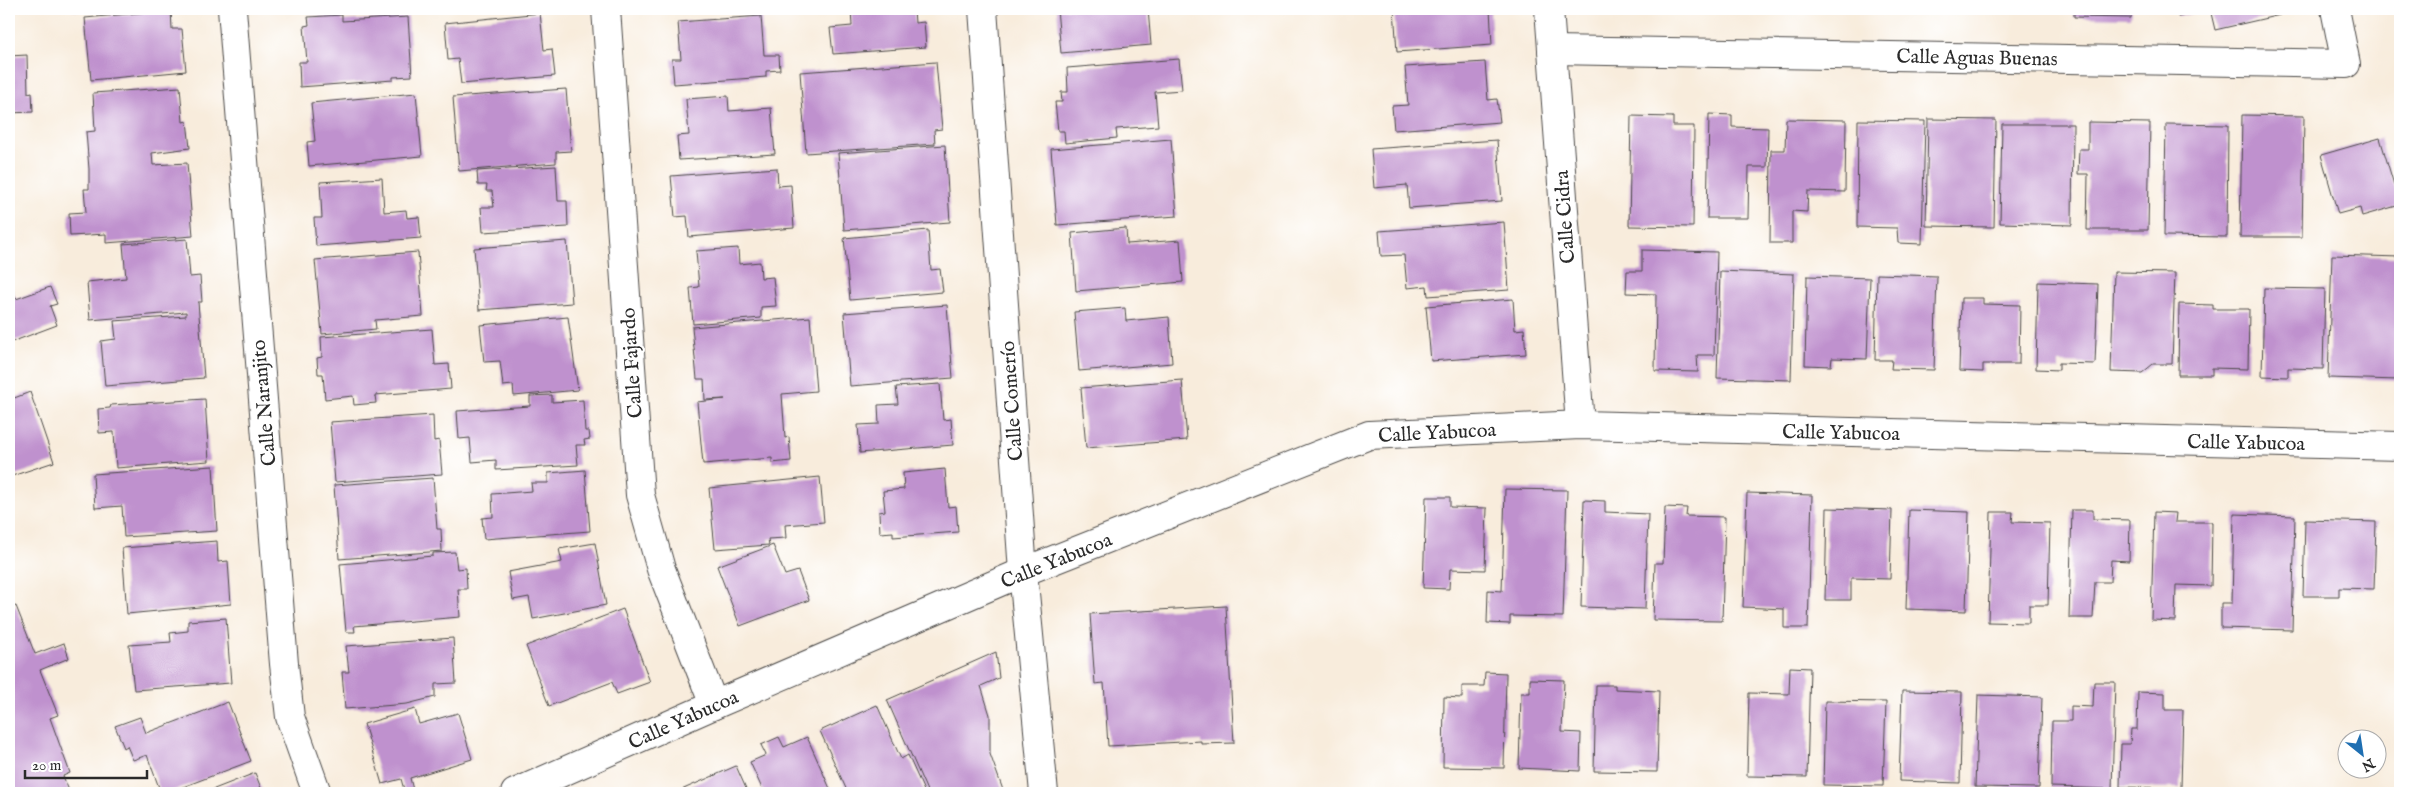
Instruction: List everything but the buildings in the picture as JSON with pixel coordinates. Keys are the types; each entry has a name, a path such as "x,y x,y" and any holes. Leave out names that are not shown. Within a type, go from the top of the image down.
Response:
{"street":[{"name":"Calle Naranjito","path":"232,9 284,664 290,717 318,793"},
{"name":"Calle Fajardo","path":"606,9 640,495 660,569 714,705"},
{"name":"Calle Comerío","path":"983,9 1023,572 1044,793"},
{"name":"Calle Cidra","path":"1549,9 1580,425"},
{"name":"Calle Aguas Buenas","path":"1552,50 2346,64 2335,9"},
{"name":"Calle Yabucoa","path":"515,793 1023,572 1369,435 1580,425 2400,446"}]}
